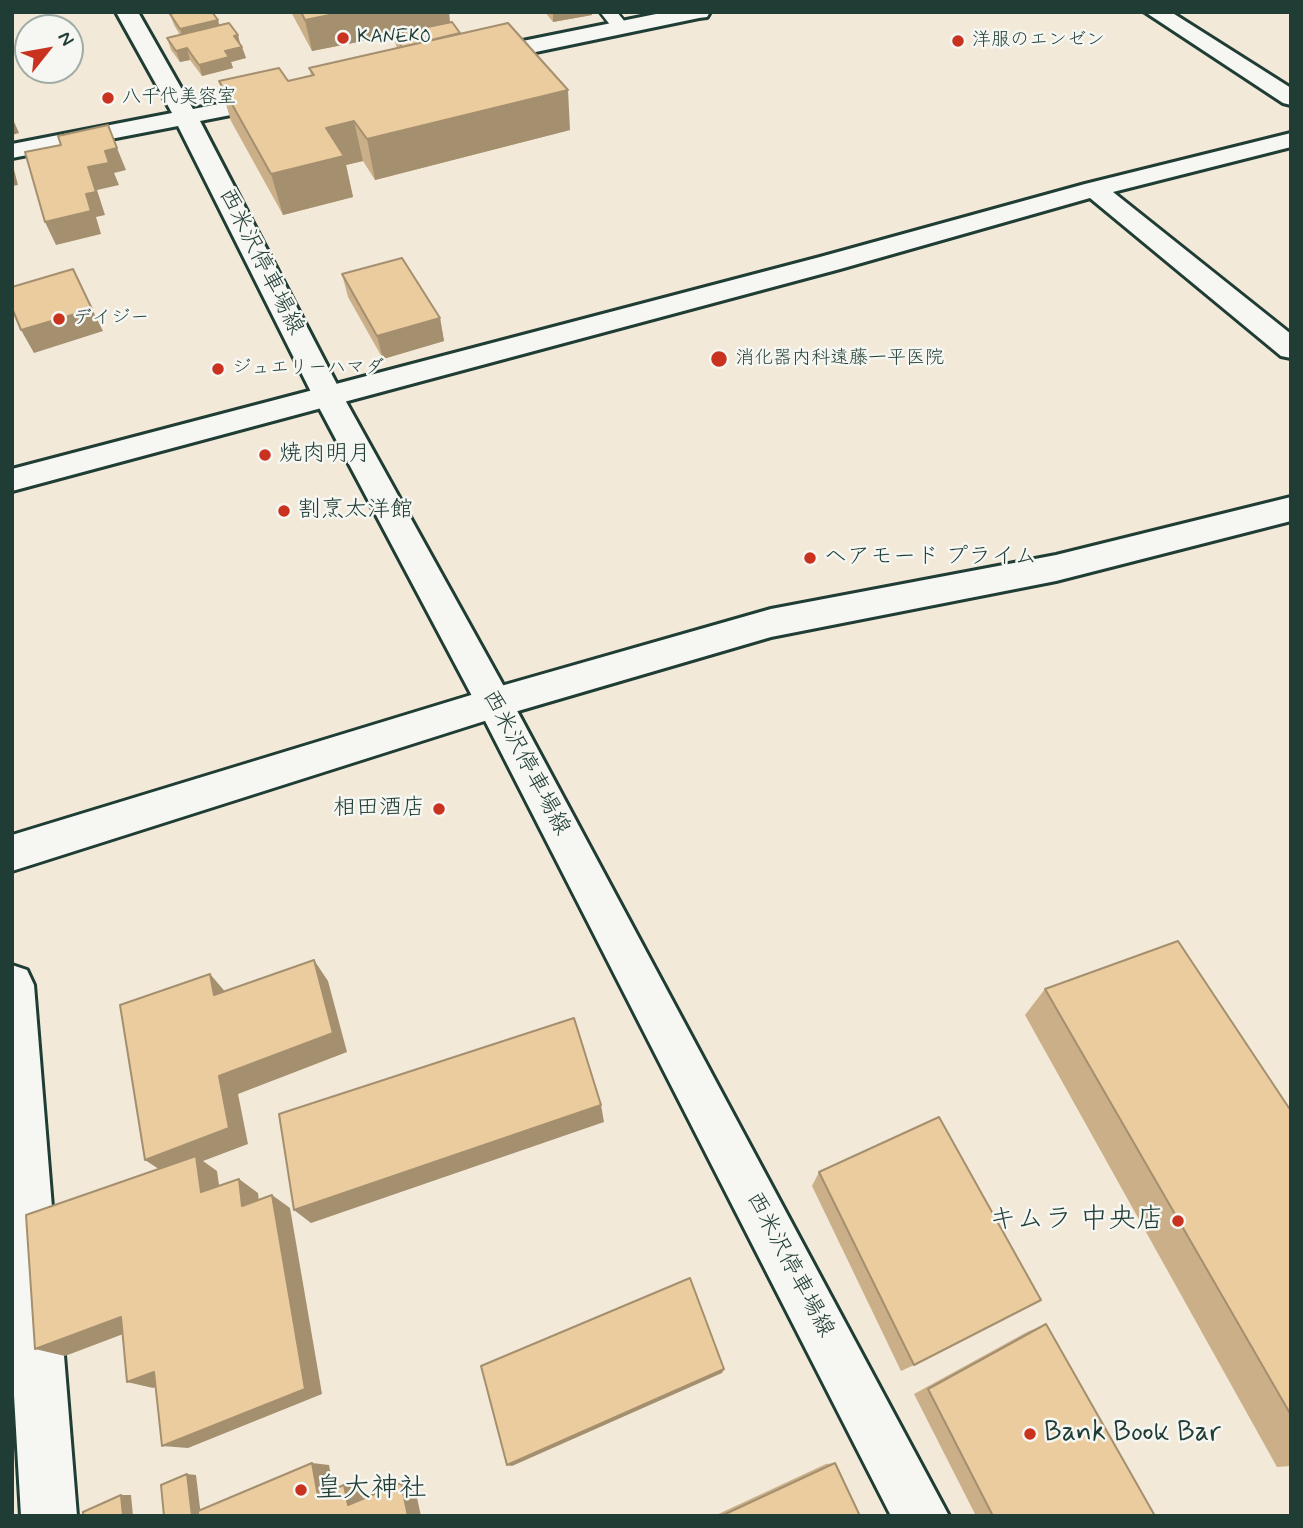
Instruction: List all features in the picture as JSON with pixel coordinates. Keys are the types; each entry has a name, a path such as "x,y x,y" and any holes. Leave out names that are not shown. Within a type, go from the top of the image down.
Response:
{"street":[{"name":"西米沢停車場線","path":"127,12 187,119 329,398 494,703 921,1516"},
{"path":"458,61 615,20 699,12"},
{"path":"1156,12 1291,99"},
{"path":"12,151 295,96"},
{"path":"12,480 803,271 1094,189 1291,140"},
{"path":"1094,189 1291,349"},
{"path":"12,853 494,703 771,622 1056,568 1291,509"},
{"path":"12,985 47,1515"}],"building":[{"path":"212,12 218,20 180,29 170,14"},
{"path":"301,12 344,12 305,20"},
{"path":"452,22 460,33 402,47 393,34"},
{"path":"229,23 238,35 234,36 242,47 225,51 229,57 199,65 187,48 176,51 167,38"},
{"path":"508,23 568,90 367,139 354,121 326,128 344,156 271,174 219,81 279,68 288,81 314,75 309,68"},
{"path":"108,125 117,148 105,151 109,163 88,167 96,192 86,194 91,211 45,222 25,152 61,145 58,136"},
{"path":"402,258 440,318 377,336 342,274"},
{"path":"73,269 92,309 21,330 12,308 12,287"},
{"path":"1178,941 1291,1111 1291,1415 1045,989"},
{"path":"314,960 333,1033 219,1076 229,1128 145,1160 120,1005 210,974 214,995"},
{"path":"574,1018 601,1105 294,1210 279,1114"},
{"path":"939,1117 1041,1300 914,1365 819,1172"},
{"path":"196,1156 201,1192 239,1179 242,1206 272,1195 305,1389 162,1446 154,1372 127,1382 121,1317 35,1349 26,1215"},
{"path":"690,1278 724,1369 507,1465 481,1366"},
{"path":"1046,1324 1155,1516 993,1516 928,1389"},
{"name":"皇大神社","path":"312,1463 318,1496 344,1485 348,1505 401,1483 408,1516 198,1516 198,1511"},
{"path":"835,1463 860,1516 721,1516"},
{"path":"187,1474 192,1516 164,1516 161,1485"},
{"path":"121,1495 123,1516 83,1516 83,1512"}],"place":[{"name":"KANEKO","path":"343,38"},
{"name":"洋服のエンゼン","path":"958,41"},
{"name":"八千代美容室","path":"108,98"},
{"name":"デイジー","path":"59,319"},
{"name":"消化器内科遠藤一平医院","path":"719,359"},
{"name":"ジュエリーハマダ","path":"218,369"},
{"name":"焼肉明月","path":"265,455"},
{"name":"割烹太洋館","path":"284,511"},
{"name":"ヘアモード プライム","path":"810,558"},
{"name":"相田酒店","path":"439,809"},
{"name":"キムラ 中央店","path":"1178,1221"},
{"name":"Bank Book Bar","path":"1030,1434"},
{"name":"皇大神社","path":"301,1490"}]}
